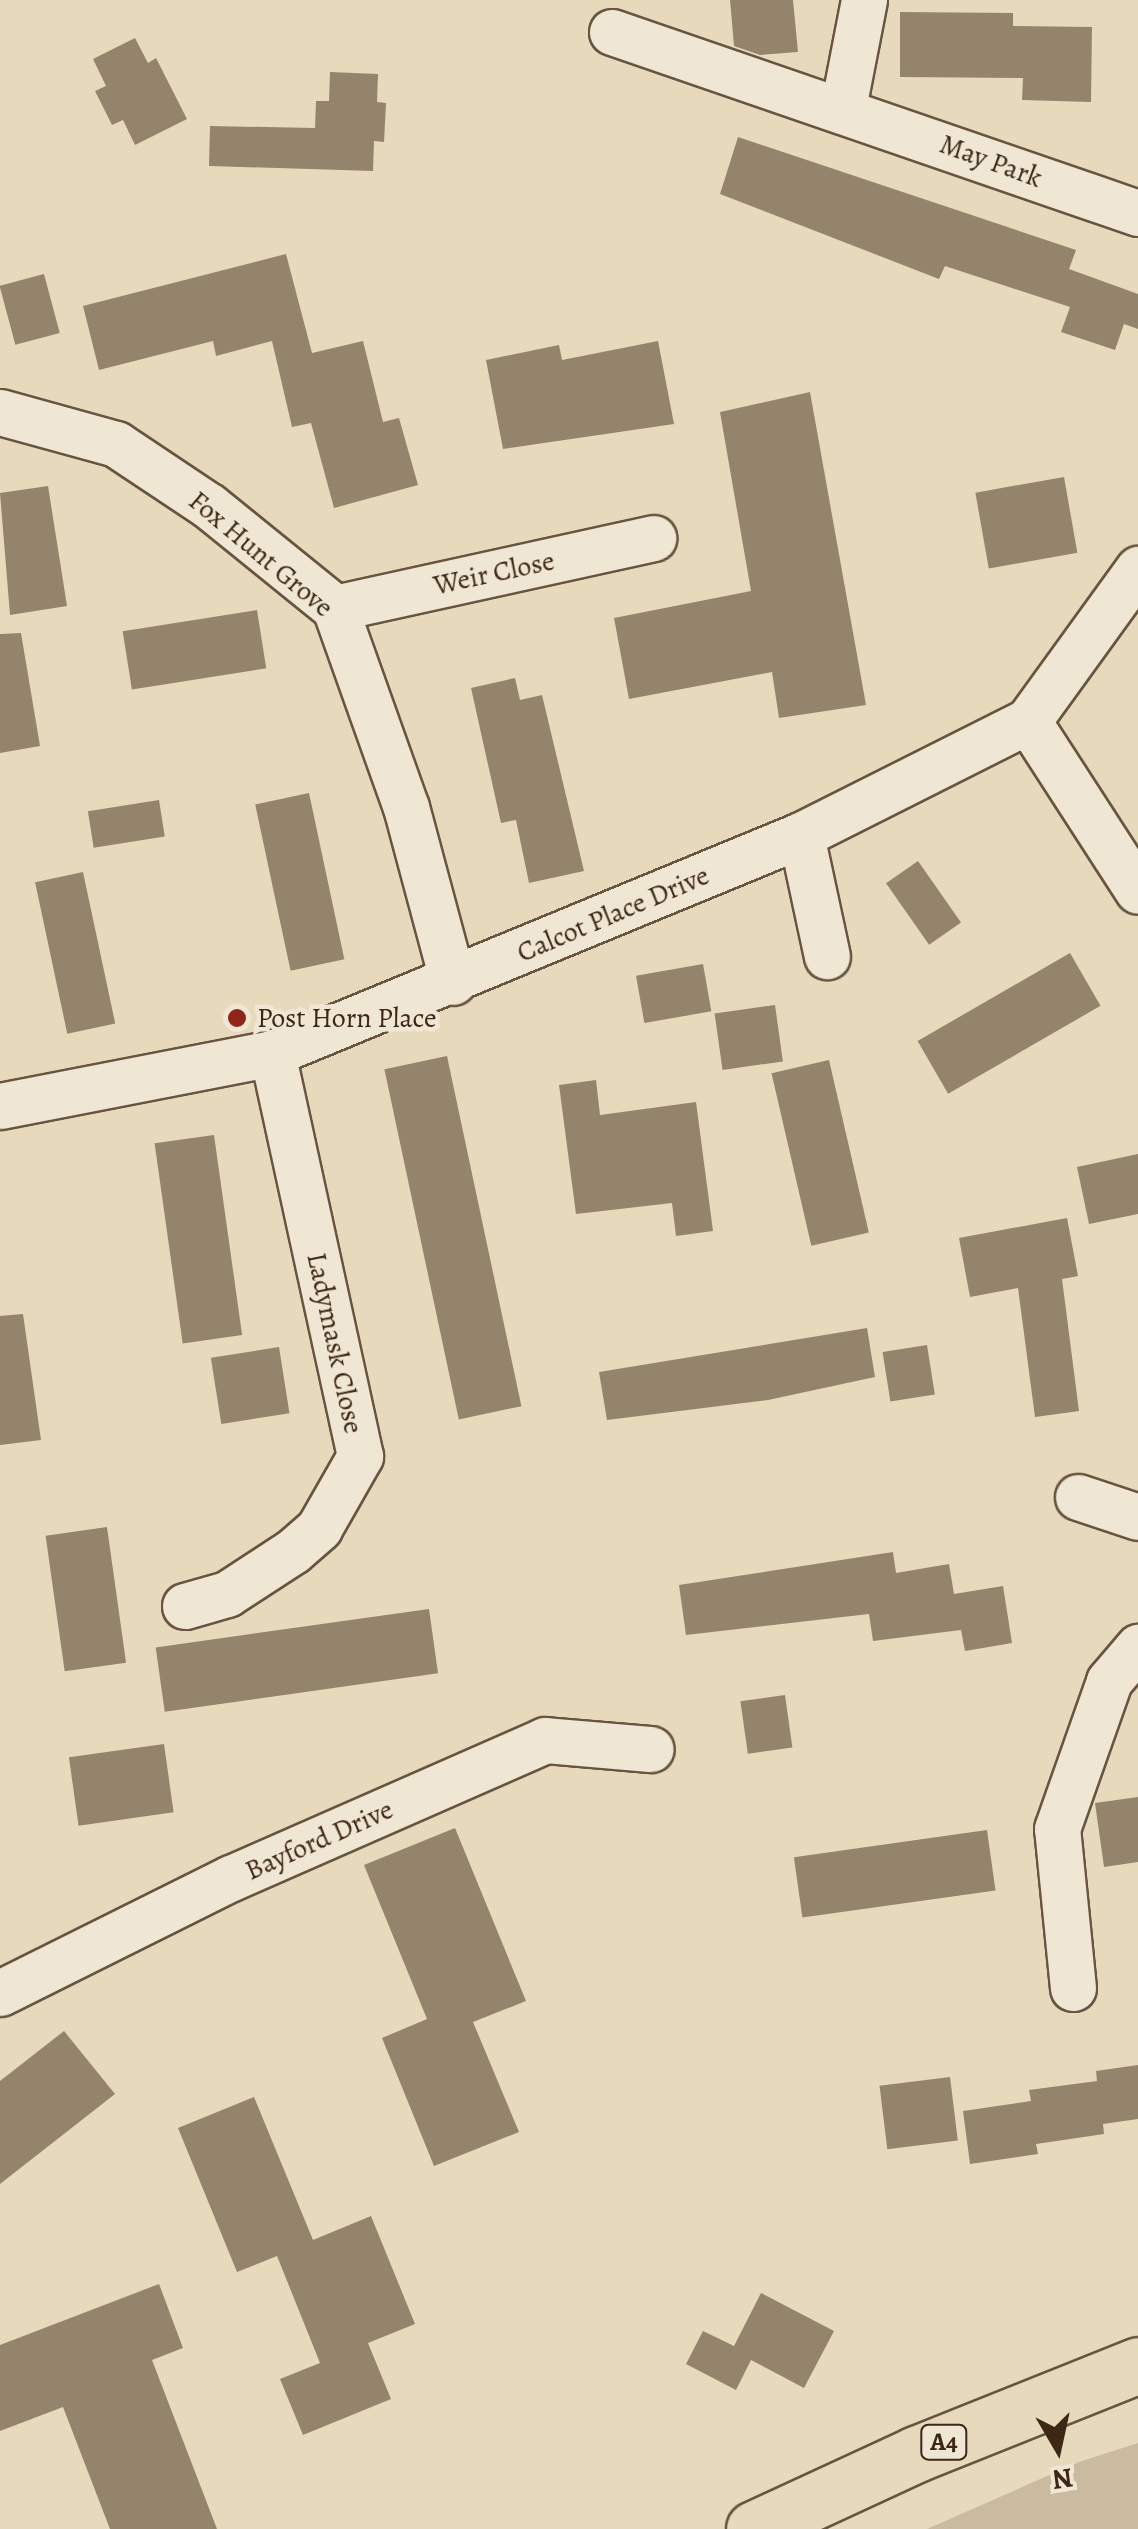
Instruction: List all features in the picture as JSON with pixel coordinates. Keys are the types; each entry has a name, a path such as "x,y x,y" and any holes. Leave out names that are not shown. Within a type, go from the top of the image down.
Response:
{"main road":[{"name":"A4","path":"754,2529 916,2454 1138,2365"}],"street":[{"path":"843,108 864,0"},
{"name":"May Park","path":"612,32 843,108 1138,214"},
{"name":"Fox Hunt Grove","path":"0,412 116,444 209,506 335,608 406,807 453,982"},
{"name":"Weir Close","path":"335,608 653,538"},
{"name":"Calcot Place Drive","path":"0,1106 272,1053 453,982 801,835 1028,721 1138,569"},
{"path":"1028,721 1138,891"},
{"path":"801,835 827,956"},
{"name":"Ladymask Close","path":"185,1606 228,1594 320,1528 360,1456 272,1053"},
{"path":"1078,1497 1138,1517"},
{"path":"1073,1988 1057,1829 1109,1681 1138,1647"},
{"name":"Bayford Drive","path":"0,1993 231,1878 545,1740 652,1749"}],"shaded area":[{"path":"1138,2443 1138,2529 927,2529 1079,2462"}],"building":[{"path":"730,0 793,0 798,52 760,55 734,46"},
{"path":"900,12 1013,13 1013,26 1092,27 1091,102 1022,100 1023,78 900,77"},
{"path":"135,38 148,63 156,58 187,119 135,145 123,120 112,125 95,91 106,86 93,59"},
{"path":"330,72 378,74 377,102 386,103 384,142 374,141 373,171 209,166 210,126 315,128 316,101 329,101"},
{"path":"738,137 1076,250 1069,269 1138,294 1138,329 1124,324 1115,350 1061,332 1070,307 945,266 939,279 720,194"},
{"path":"286,254 312,353 363,341 383,422 399,418 418,485 334,508 311,423 292,427 272,341 216,356 213,341 99,370 83,306"},
{"path":"44,274 60,333 15,345 0,286"},
{"path":"658,341 674,424 503,449 486,360 559,345 562,360"},
{"path":"810,392 866,705 779,718 772,672 629,699 614,618 751,591 720,412"},
{"path":"1064,477 1077,553 989,568 975,493"},
{"path":"48,486 67,606 10,615 0,493"},
{"path":"257,610 266,668 132,690 123,631"},
{"path":"21,633 40,746 0,753 0,634"},
{"path":"515,678 520,700 542,695 584,871 529,883 516,820 501,823 471,688"},
{"path":"309,793 344,959 291,971 255,804"},
{"path":"159,800 165,837 94,848 88,811"},
{"path":"918,861 961,922 929,945 886,883"},
{"path":"83,872 115,1024 67,1034 35,882"},
{"path":"1070,953 1100,1006 948,1094 918,1041"},
{"path":"703,964 711,1011 644,1023 636,976"},
{"path":"775,1005 783,1061 723,1070 715,1013"},
{"path":"447,1056 521,1406 459,1419 384,1069"},
{"path":"829,1060 869,1232 811,1246 772,1073"},
{"path":"596,1080 600,1115 696,1102 713,1231 676,1236 672,1203 576,1214 559,1085"},
{"path":"214,1135 242,1335 183,1343 155,1143"},
{"path":"1138,1154 1138,1214 1089,1224 1077,1167"},
{"path":"1067,1218 1078,1276 1062,1279 1079,1411 1035,1417 1018,1288 970,1297 959,1238"},
{"path":"23,1314 41,1440 0,1445 0,1316"},
{"path":"867,1328 875,1377 768,1400 607,1420 599,1372"},
{"path":"927,1345 935,1394 890,1401 883,1352"},
{"path":"279,1347 289,1413 221,1424 211,1358"},
{"path":"107,1527 126,1663 65,1671 46,1536"},
{"path":"893,1552 896,1573 949,1564 954,1594 1003,1586 1012,1643 965,1651 961,1630 873,1641 869,1614 686,1635 679,1585"},
{"path":"429,1609 438,1673 165,1712 156,1647"},
{"path":"785,1695 792,1747 748,1754 740,1701"},
{"path":"164,1744 174,1812 79,1826 69,1757"},
{"path":"1138,1797 1138,1862 1104,1867 1095,1803"},
{"path":"455,1828 526,2001 473,2022 519,2132 434,2166 382,2038 427,2019 364,1865"},
{"path":"987,1830 995,1890 802,1918 794,1857"},
{"path":"64,2031 115,2094 0,2184 0,2081"},
{"path":"1138,2065 1138,2119 1103,2124 1104,2134 1036,2144 1038,2154 970,2164 963,2111 1031,2101 1029,2090 1097,2081 1096,2071"},
{"path":"950,2077 958,2141 887,2149 880,2086"},
{"path":"254,2097 313,2240 371,2216 415,2324 368,2343 391,2399 303,2435 280,2379 320,2363 277,2256 237,2272 178,2128"},
{"path":"159,2284 183,2348 152,2360 217,2529 110,2529 63,2407 0,2431 0,2345"},
{"path":"761,2293 834,2331 804,2388 751,2360 736,2390 686,2364 703,2331 734,2346"}],"place":[{"name":"Post Horn Place","path":"237,1018"}]}
